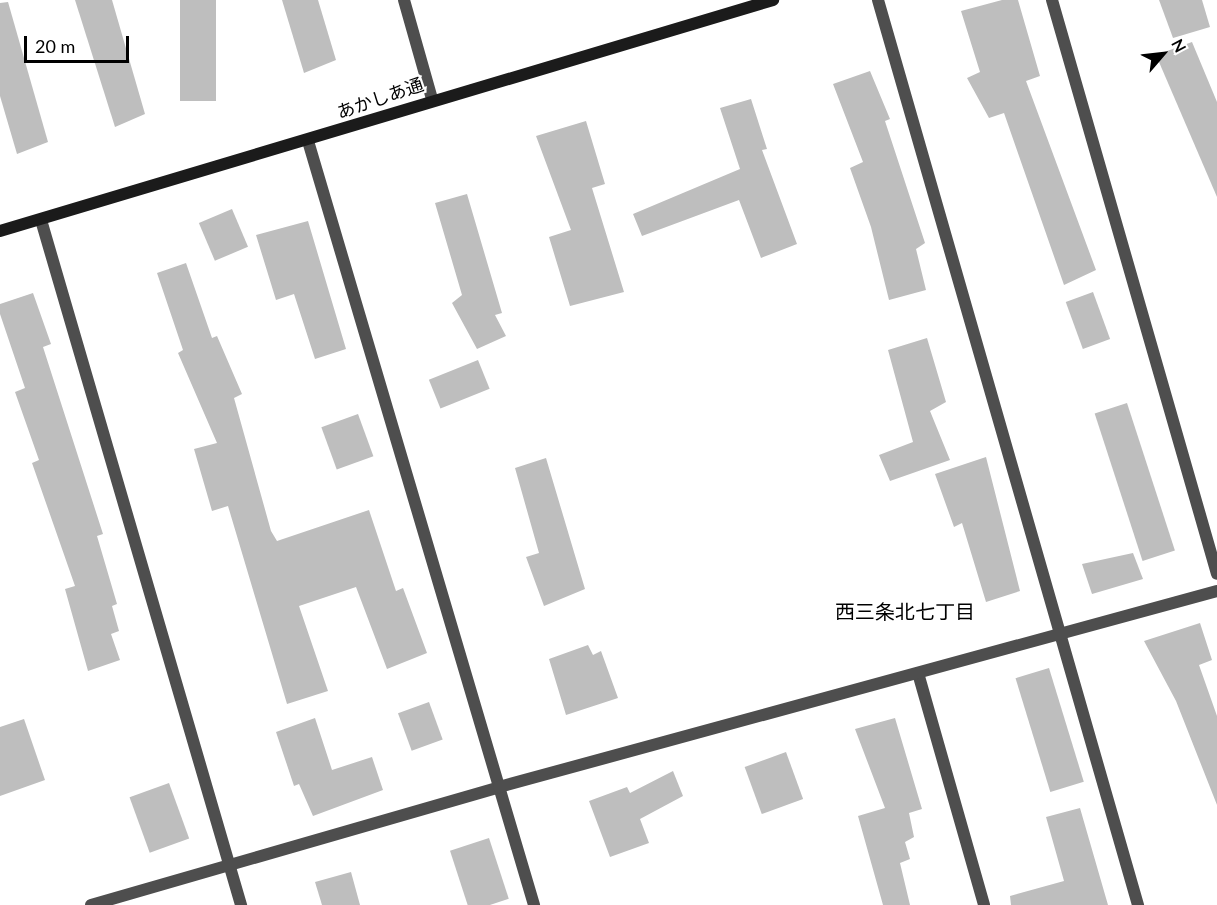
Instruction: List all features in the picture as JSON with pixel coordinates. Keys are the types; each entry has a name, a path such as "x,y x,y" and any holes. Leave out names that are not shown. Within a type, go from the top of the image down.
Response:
{"street":[{"path":"404,0 432,99"},
{"name":"あかしあ通","path":"0,231 308,141 432,99 773,0"},
{"path":"878,0 1138,905"},
{"path":"1052,0 1217,574"},
{"path":"308,141 534,905"},
{"path":"41,220 241,905"},
{"path":"91,905 230,867 499,787 1217,591"},
{"path":"918,673 984,905"}],"building":[{"path":"75,0 112,0 145,114 115,127"},
{"path":"180,0 216,0 216,101 180,101"},
{"path":"282,0 318,0 336,60 304,73"},
{"path":"1002,0 1018,0 1040,76 1026,81 1096,270 1064,285 1004,113 989,118 967,78 980,72 961,11"},
{"path":"1159,0 1202,0 1210,27 1173,38"},
{"path":"8,2 48,142 17,154 0,96 0,3"},
{"path":"1192,42 1217,102 1217,197 1156,55"},
{"path":"870,71 890,119 885,121 925,243 916,249 926,290 889,300 871,227 850,168 863,162 833,84"},
{"path":"751,99 767,149 762,150 797,244 761,258 739,200 642,236 633,214 740,169 720,108"},
{"path":"586,121 605,184 592,188 624,292 570,306 549,237 571,230 536,136"},
{"path":"467,194 502,313 495,315 506,336 477,349 452,303 462,295 435,203"},
{"path":"232,209 248,247 215,261 199,223"},
{"path":"308,221 346,349 315,359 294,294 276,300 256,235"},
{"path":"186,263 212,338 217,336 242,394 234,398 271,531 277,541 369,510 396,591 403,588 427,653 387,669 356,587 299,606 328,691 287,704 228,506 212,511 194,449 217,443 178,353 183,350 157,273"},
{"path":"1093,292 1110,339 1083,349 1066,302"},
{"path":"33,293 51,344 43,347 103,534 97,536 117,604 112,606 119,631 111,634 120,660 88,671 65,589 75,586 32,463 39,460 15,392 25,388 0,314 0,304"},
{"path":"927,338 946,402 930,411 950,460 890,481 879,455 913,442 888,350"},
{"path":"478,360 490,389 440,409 429,380"},
{"path":"1127,403 1175,550 1143,561 1095,414"},
{"path":"358,414 373,456 337,470 321,427"},
{"path":"986,457 1020,591 986,602 962,523 954,527 935,474"},
{"path":"546,458 585,589 544,606 526,557 539,553 515,468"},
{"path":"1133,553 1143,579 1092,594 1082,564"},
{"path":"1200,623 1212,660 1199,665 1217,716 1217,805 1176,701 1144,641"},
{"path":"588,645 593,655 601,651 618,698 566,715 549,659"},
{"path":"1049,668 1084,782 1050,792 1016,678"},
{"path":"429,702 443,740 412,751 398,713"},
{"path":"315,718 332,770 372,757 383,790 313,816 299,784 294,786 276,732"},
{"path":"895,718 922,809 909,813 914,837 905,842 910,859 900,863 910,905 883,905 858,816 885,808 855,729"},
{"path":"24,719 45,780 0,796 0,727"},
{"path":"786,752 803,799 762,814 745,767"},
{"path":"673,771 683,796 640,819 649,843 610,857 589,801 627,787 630,793"},
{"path":"169,783 189,838 150,853 130,797"},
{"path":"1080,808 1108,905 1011,905 1010,896 1064,881 1046,817"},
{"path":"489,838 509,899 490,905 468,905 450,851"},
{"path":"351,872 360,905 322,905 315,882"}],"district":[{"name":"西三条北七丁目","path":"905,611"}]}
